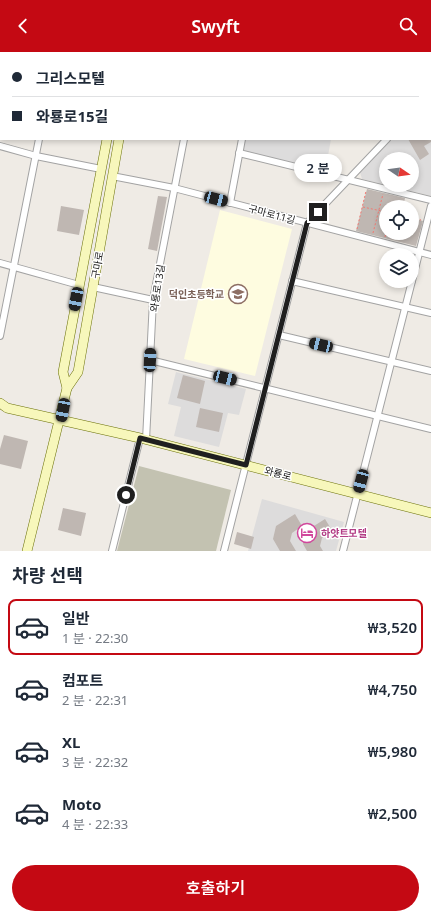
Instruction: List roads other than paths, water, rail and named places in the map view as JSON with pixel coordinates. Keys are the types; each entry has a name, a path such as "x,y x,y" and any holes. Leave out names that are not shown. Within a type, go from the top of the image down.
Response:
{"main road":[{"name":"구마로","path":"67,388 63,372 107,140"},
{"name":"구마로","path":"27,551 61,421 67,388 78,372 119,140"},
{"name":"와룡로","path":"2,407 143,439 431,513"}],"street":[{"path":"1,332 39,140"},
{"name":"와룡로13길","path":"112,551 143,439 150,360 153,300 184,140"},
{"path":"230,203 242,140"},
{"path":"224,551 307,223 386,140"},
{"path":"0,146 36,156 101,169"},
{"path":"239,153 431,200"},
{"name":"구마로11길","path":"112,176 174,188 403,248"},
{"path":"419,252 431,206"},
{"name":"구마로11길","path":"419,252 431,255"},
{"path":"0,264 79,285"},
{"path":"292,281 431,313"},
{"path":"93,287 153,300"},
{"path":"343,551 410,288"},
{"path":"279,335 431,371"},
{"path":"150,360 431,429"}],"place":[{"name":"덕인초등학교","path":"238,294"},
{"name":"하얏트모텔","path":"307,533"}]}
